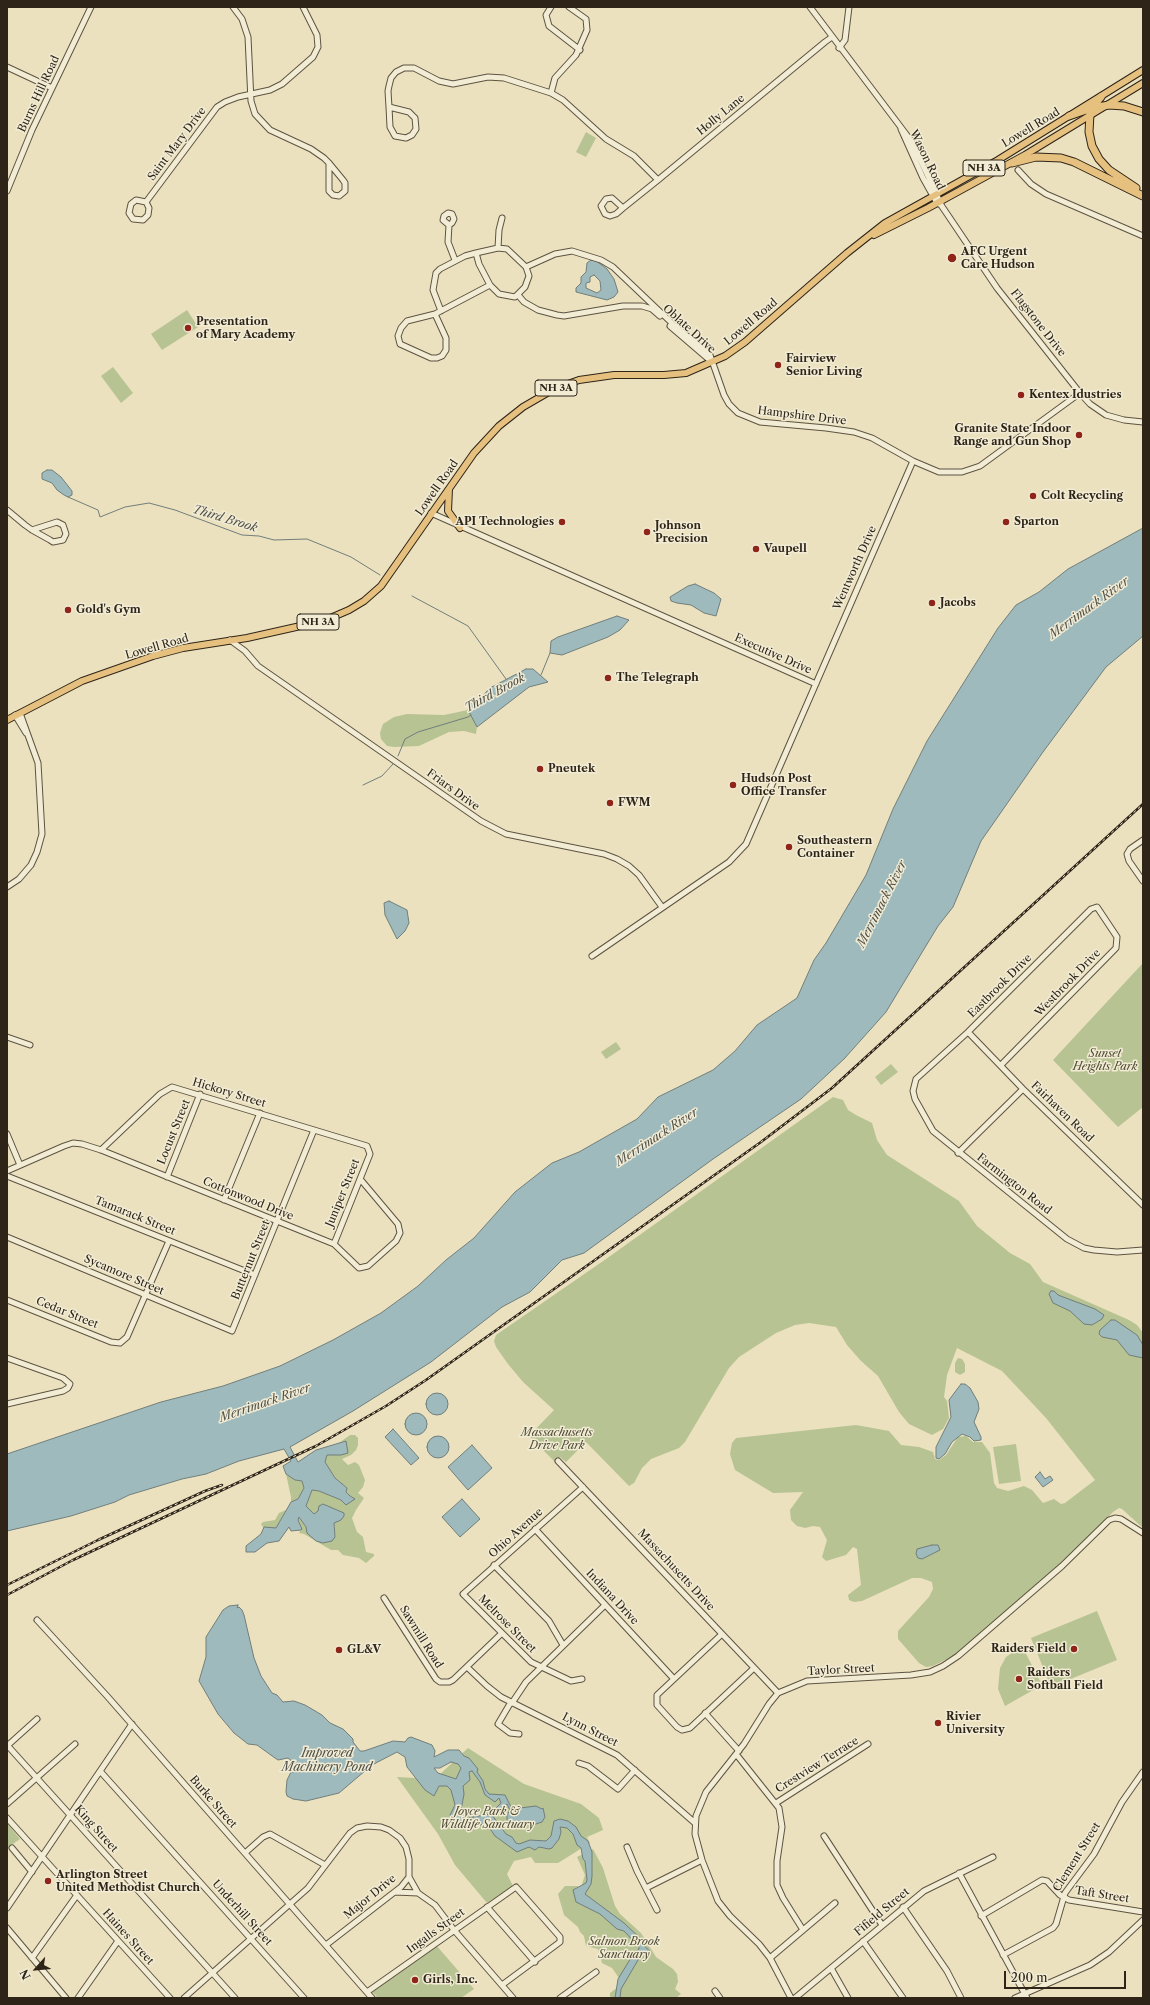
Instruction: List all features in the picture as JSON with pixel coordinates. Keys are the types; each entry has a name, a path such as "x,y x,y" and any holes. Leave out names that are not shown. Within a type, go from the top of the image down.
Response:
{"highway":[{"path":"1101,97 1092,108 1089,117 1090,142 1099,159 1118,177 1143,192"},
{"path":"1069,116 1092,108 1109,105 1124,106 1143,112"},
{"path":"1012,162 1036,157 1062,158 1143,196"}],"main road":[{"name":"Lowell Road","path":"7,720 82,681 100,674 171,651 246,638 328,619 358,605 376,591 388,578 474,453 499,426 523,407 554,389 591,378 614,375 674,375 686,373 713,363 742,345 865,238 893,218 998,160 1143,70"},
{"name":"Lowell Road","path":"865,238 940,203 1089,117 1143,83"},
{"path":"450,487 448,511 460,528"}],"street":[{"name":"Burns Hill Road","path":"7,191 9,178 91,7"},
{"path":"233,7 242,19 248,37 253,109 265,127 274,133 311,149 329,163 346,186 343,193 339,196 331,194 329,188 329,163"},
{"name":"Saint Mary Drive","path":"146,202 217,107 229,100 251,94 266,92 275,87 313,57 318,47 317,35 303,7"},
{"path":"551,7 546,15 549,26 580,50"},
{"path":"551,93 552,85 557,75 580,50 587,30 587,22 583,16 569,7"},
{"name":"Wason Road","path":"810,7 839,48 914,145 935,195 940,203"},
{"path":"839,48 845,40 850,7"},
{"name":"Holly Lane","path":"623,208 832,37"},
{"path":"7,67 52,88"},
{"path":"389,107 407,111 414,116 417,125 412,135 402,138 392,133 390,127 389,107 388,86 391,78 400,70 409,68 418,69 434,79 448,84 462,84 488,77 498,77 551,93 569,105 606,139 634,156 658,180"},
{"path":"1018,170 1032,184 1046,194 1143,236"},
{"name":"Saint Mary Drive","path":"136,200 146,202 149,208 146,218 140,221 133,219 129,213 131,204 136,200"},
{"name":"Flagstone Drive","path":"940,203 994,284 1090,404 1106,415 1124,420 1143,422"},
{"path":"498,248 499,230 502,218"},
{"path":"449,224 448,242 455,260"},
{"path":"442,311 434,294 435,276 440,268 455,260 476,253 498,248 507,250 526,267 529,276 527,283 518,295 510,297 503,296 496,292 490,285 479,264 476,253"},
{"name":"Oblate Drive","path":"526,267 563,252 572,251 601,260 613,267 675,326 706,351 713,363"},
{"path":"435,314 446,338 446,350 442,356 431,358 400,344 398,336 404,324 412,319 442,311 490,285"},
{"path":"518,295 524,302 538,310 564,316 623,306 642,306 648,300"},
{"name":"Oblate Drive","path":"642,306 657,313 713,363"},
{"name":"Hampshire Drive","path":"713,363 726,399 735,411 744,417 760,422 854,432 881,442 913,461 944,473 972,470 988,461 1080,393"},
{"name":"Wentworth Drive","path":"816,684 913,461"},
{"path":"7,510 32,530 53,542 63,540 66,534 63,525 57,522 32,530"},
{"name":"Executive Drive","path":"431,514 816,684 760,815 743,848 729,862 592,956"},
{"path":"245,651 246,638"},
{"name":"Friars Drive","path":"230,640 245,651 262,669 491,828 518,837 604,854 617,858 640,875 662,907"},
{"path":"7,887 19,879 31,865 42,839 38,763 27,733 17,714"},
{"path":"1143,840 1130,849 1127,854 1129,861 1143,881"},
{"name":"Eastbrook Drive","path":"916,1080 968,1032 1091,908 1097,907"},
{"name":"Westbrook Drive","path":"1002,1065 1116,948 1117,937 1097,907"},
{"name":"Fairhaven Road","path":"968,1032 1002,1065 1023,1090 1143,1205"},
{"path":"7,1037 30,1046"},
{"name":"Farmington Road","path":"916,1080 912,1087 913,1095 930,1128 958,1153 1076,1244 1084,1248 1108,1252 1143,1250"},
{"name":"Hickory Street","path":"102,1150 167,1088 176,1088 200,1094 367,1146 370,1149"},
{"path":"958,1153 1023,1090"},
{"name":"Locust Street","path":"167,1177 200,1094"},
{"path":"224,1200 260,1113"},
{"name":"Butternut Street","path":"232,1331 314,1130"},
{"path":"7,1134 20,1165"},
{"name":"Cottonwood Drive","path":"7,1171 46,1152 73,1143 82,1144 102,1150 334,1244 355,1266 364,1268 399,1237 400,1233 398,1224 361,1180"},
{"name":"Juniper Street","path":"334,1244 361,1180 370,1149"},
{"name":"Tamarack Street","path":"7,1176 255,1276"},
{"name":"Sycamore Street","path":"7,1237 232,1331"},
{"path":"146,1295 169,1241"},
{"name":"Cedar Street","path":"7,1300 111,1342 120,1343 128,1337 146,1295"},
{"path":"7,1358 63,1378 70,1384 64,1391 7,1404"},
{"name":"Massachusetts Drive","path":"558,1461 778,1694"},
{"name":"Ohio Avenue","path":"463,1594 583,1487"},
{"name":"Taylor Street","path":"791,1998 770,1958 721,1906 702,1860 696,1839 695,1823 698,1809 706,1792 753,1732 769,1704 778,1694 798,1684 817,1679 859,1679 930,1672 943,1666 958,1656 1005,1616 1077,1553 1105,1523 1115,1518 1125,1521 1143,1533"},
{"name":"Indiana Drive","path":"535,1529 674,1679"},
{"path":"494,1565 549,1621 563,1645"},
{"name":"Melrose Street","path":"463,1594 531,1662 571,1681 582,1679"},
{"name":"Sawmill Road","path":"384,1598 436,1679 444,1683 453,1680 467,1667"},
{"path":"519,1734 510,1733 498,1724 511,1702 526,1682 540,1667 605,1605"},
{"name":"Burke Street","path":"37,1620 132,1724 372,1998"},
{"path":"467,1667 502,1634"},
{"path":"722,1634 658,1694 656,1699 657,1705 677,1727 682,1730 690,1728 754,1668"},
{"name":"Lynn Street","path":"467,1667 494,1692 511,1702 609,1750 635,1770 695,1823"},
{"path":"705,1713 738,1752 776,1802 781,1812 782,1827 777,1858 777,1885 782,1898 803,1930"},
{"path":"7,1746 37,1719"},
{"path":"7,1908 132,1724"},
{"path":"7,1804 75,1744"},
{"name":"Crestview Terrace","path":"776,1802 868,1744"},
{"name":"King Street","path":"7,1746 235,1998"},
{"path":"579,1763 588,1766 618,1789 635,1770"},
{"name":"Underhill Street","path":"100,1771 251,1937 304,1998"},
{"name":"Clement Street","path":"1003,1955 1053,1928 1056,1924 1067,1889 1094,1854 1118,1808 1143,1772"},
{"name":"Haines Street","path":"7,1818 170,1998"},
{"name":"Major Drive","path":"184,1998 308,1888 350,1833 362,1827 376,1826 393,1833 403,1843 409,1858 409,1877 395,1892 326,1945"},
{"path":"245,1853 263,1837 270,1834 325,1865"},
{"path":"824,1836 882,1925"},
{"path":"627,1847 657,1910"},
{"path":"12,1848 32,1872"},
{"name":"Fifield Street","path":"795,1998 927,1888 993,1857"},
{"path":"646,1888 702,1860"},
{"path":"959,1873 981,1916 1026,1996"},
{"path":"409,1877 418,1892 431,1901 513,1998"},
{"name":"Taft Street","path":"981,1916 1042,1880 1047,1881 1063,1898 1072,1901 1143,1912"},
{"name":"Ingalls Street","path":"367,1992 516,1887 560,1937 560,1942 535,1962"},
{"path":"395,1892 418,1892"},
{"path":"32,1958 77,1895"},
{"path":"770,1958 835,1903"},
{"path":"486,1907 535,1962 502,1985"},
{"path":"903,1907 947,1971 961,1998"},
{"path":"1015,1998 1026,1996 1095,1962 1143,1920"},
{"path":"7,1928 66,1998"},
{"path":"78,1998 118,1941"},
{"path":"863,1941 903,1998"},
{"path":"831,1968 848,1998"},
{"path":"560,1998 596,1972"},
{"path":"715,1992 720,1998"}],"green space":[{"path":"586,132 596,138 586,157 576,152"},
{"path":"187,310 198,327 162,350 151,334"},
{"path":"113,367 133,393 121,403 101,376"},
{"path":"468,710 477,727 476,734 464,731 449,732 419,746 387,746 381,739 380,733 383,724 394,717 407,714 444,715"},
{"name":"Sunset Heights Park","path":"1143,963 1143,1107 1118,1127 1053,1060"},
{"path":"616,1042 621,1049 606,1059 601,1052"},
{"path":"891,1064 898,1072 881,1085 875,1077"},
{"name":"Massachusetts Drive Park","path":"833,1097 843,1100 848,1110 872,1123 877,1140 887,1155 959,1201 977,1226 1010,1253 1030,1264 1043,1282 1129,1320 1137,1325 1143,1333 1143,1528 1119,1508 1113,1512 1074,1552 955,1655 933,1666 926,1667 919,1663 898,1639 898,1631 929,1597 933,1589 932,1582 921,1578 912,1578 862,1601 854,1602 849,1600 848,1595 861,1585 857,1549 853,1547 846,1555 826,1561 822,1557 827,1540 820,1527 813,1526 805,1528 797,1526 791,1520 790,1510 803,1492 773,1493 735,1470 730,1454 732,1443 736,1438 856,1425 889,1431 901,1445 919,1447 933,1452 935,1459 939,1460 946,1455 958,1437 966,1436 973,1442 982,1442 990,1453 994,1483 997,1488 1008,1491 1024,1486 1032,1490 1043,1503 1054,1499 1061,1504 1065,1503 1095,1480 1046,1418 1002,1371 957,1348 947,1375 944,1397 947,1401 949,1418 943,1429 932,1435 909,1424 899,1412 878,1376 861,1361 847,1345 836,1327 809,1323 795,1325 776,1333 739,1357 729,1368 685,1442 679,1448 651,1459 642,1468 634,1483 629,1486 586,1442 566,1462 560,1457 555,1462 529,1436 554,1410 523,1382 508,1364 496,1347 494,1341 496,1335 606,1259"},
{"path":"958,1358 962,1359 965,1364 965,1372 960,1375 955,1372 955,1363"},
{"path":"350,1435 355,1435 358,1438 358,1445 356,1450 351,1455 342,1459 348,1465 355,1462 359,1465 365,1480 363,1487 358,1493 364,1498 352,1518 357,1532 363,1537 366,1552 374,1554 374,1556 366,1563 359,1558 343,1555 338,1550 331,1550 304,1534 299,1533 302,1528 298,1520 299,1517 306,1527 335,1537 335,1526 318,1511 314,1515 306,1506 312,1490 319,1491 341,1500 354,1499 346,1491 347,1488 335,1478 325,1462 327,1455 338,1454 343,1441 336,1445"},
{"path":"1016,1444 1021,1481 999,1484 993,1447"},
{"path":"286,1474 295,1480 302,1481 304,1488 298,1499 291,1502 291,1497"},
{"path":"286,1510 276,1528 264,1529 261,1524 263,1522 275,1520 279,1513"},
{"name":"Raiders Field","path":"1097,1611 1117,1660 1051,1687 1031,1638"},
{"name":"Raiders Softball Field","path":"1022,1646 1042,1685 1005,1706 998,1689 1000,1668 1006,1657"},
{"name":"Joyce Park & Wildlife Sanctuary","path":"468,1748 524,1784 581,1804 599,1818 603,1830 587,1837 590,1843 558,1863 535,1863 531,1857 514,1861 507,1874 513,1886 487,1903 455,1865 438,1834 397,1777 435,1779"},
{"path":"7,1823 20,1839 7,1848"},
{"name":"Salmon Brook Sanctuary","path":"593,1849 603,1868 615,1906 620,1914 641,1933 656,1957 673,1969 677,1974 678,1982 675,1989 681,1994 676,1998 610,1998 610,1993 618,1987 619,1978 612,1968 602,1963 598,1949 586,1946 584,1936 578,1927 564,1915 558,1894 565,1886 579,1886 573,1890 581,1887 585,1875 577,1857"},
{"path":"436,1945 474,1989 461,1998 378,1998 372,1992"}],"water":[{"path":"591,260 595,260 607,269 614,279 618,292 614,297 607,300 576,292 576,288 581,283 581,277 586,272 587,263","holes":["594,275 600,281 601,290 597,293 586,288 586,283 590,282 590,277"]},
{"path":"47,470 52,470 61,477 72,491 72,495 68,497 64,495 57,490 52,483 42,479 42,473"},
{"name":"Merrimack River","path":"1143,528 1143,636 1106,667 1043,752 981,841 953,907 938,926 886,1012 844,1059 801,1099 713,1159 584,1253 562,1260 530,1292 502,1307 431,1362 353,1411 290,1447 298,1462 316,1450 346,1441 348,1453 341,1455 327,1455 325,1462 335,1478 347,1488 346,1492 355,1499 346,1505 341,1500 319,1491 312,1490 306,1506 314,1514 318,1511 319,1506 323,1504 344,1513 341,1520 334,1523 335,1537 332,1541 323,1543 316,1541 307,1533 306,1527 299,1517 298,1520 302,1529 301,1530 291,1531 289,1527 279,1541 267,1543 255,1552 246,1552 246,1546 261,1534 264,1527 276,1528 291,1502 298,1499 304,1488 302,1481 295,1480 286,1474 283,1466 291,1461 284,1449 239,1461 206,1474 182,1479 129,1495 115,1502 71,1516 7,1531 7,1454 161,1402 223,1386 280,1366 333,1340 381,1313 418,1286 446,1260 474,1238 515,1192 552,1163 579,1152 637,1119 658,1097 713,1070 735,1051 757,1025 797,998 814,960 826,943 866,875 893,809 927,741 998,628 1016,605 1039,592 1068,569"},
{"path":"695,584 714,593 721,599 716,616 704,613 691,605 671,601 670,597 688,586"},
{"path":"617,616 629,620 620,630 608,637 562,655 550,653 551,641 558,637"},
{"path":"526,669 533,669 548,682 529,687 477,727 468,710 470,704 479,700 490,688"},
{"path":"389,901 407,910 409,923 405,931 397,939 385,915 384,903"},
{"path":"1051,1291 1095,1309 1104,1315 1102,1319 1092,1325 1084,1324 1070,1311 1053,1303 1049,1294"},
{"path":"1111,1320 1115,1320 1137,1335 1143,1345 1143,1358 1129,1355 1117,1340 1102,1337 1099,1334 1100,1330"},
{"path":"961,1384 965,1384 970,1388 978,1402 979,1409 974,1422 981,1440 974,1441 970,1437 962,1434 952,1442 945,1454 939,1459 936,1458 936,1447 951,1417 949,1400"},
{"path":"433,1393 441,1393 448,1400 448,1408 441,1415 433,1415 426,1408 426,1400"},
{"path":"412,1413 420,1413 427,1420 427,1428 420,1435 412,1435 405,1428 405,1420"},
{"path":"393,1429 419,1458 411,1465 385,1437"},
{"path":"434,1436 442,1436 449,1443 449,1451 442,1458 434,1458 427,1451 427,1443"},
{"path":"472,1445 492,1468 468,1490 448,1467"},
{"path":"1040,1472 1045,1479 1050,1476 1053,1480 1043,1487 1035,1477"},
{"path":"462,1499 480,1519 460,1537 442,1517"},
{"path":"938,1545 940,1550 922,1559 918,1558 916,1554 917,1549"},
{"name":"Improved Machinery Pond","path":"238,1605 237,1608 239,1607 242,1610 254,1658 261,1676 272,1693 277,1695 283,1702 294,1701 305,1705 322,1715 330,1723 343,1729 353,1739 353,1742 360,1751 393,1741 405,1742 411,1737 432,1745 435,1751 434,1757 448,1750 459,1750 464,1756 469,1758 478,1769 477,1772 489,1794 505,1795 512,1809 536,1806 542,1809 543,1808 545,1817 542,1822 536,1824 515,1825 507,1823 507,1815 510,1810 507,1804 492,1815 506,1834 512,1837 516,1843 519,1844 530,1840 546,1841 551,1836 554,1821 560,1819 568,1821 576,1827 581,1836 588,1841 592,1852 591,1884 585,1894 624,1923 643,1941 644,1946 650,1951 648,1953 645,1952 638,1960 621,1989 620,1998 615,1998 618,1979 639,1947 624,1931 617,1929 600,1914 576,1902 573,1890 586,1883 587,1880 585,1861 583,1859 581,1848 577,1845 573,1834 567,1828 560,1827 561,1832 559,1839 552,1848 549,1849 539,1847 535,1850 529,1847 517,1852 495,1836 486,1823 480,1825 478,1823 454,1823 450,1815 455,1805 451,1790 447,1786 439,1786 434,1796 425,1790 407,1767 405,1757 397,1752 372,1765 339,1793 306,1801 293,1799 287,1796 287,1780 291,1772 297,1772 295,1764 288,1758 278,1760 257,1745 248,1744 234,1733 218,1714 199,1681 206,1657 206,1637 223,1610 229,1606","holes":["451,1762 458,1764 461,1768 456,1779 438,1773 434,1768 440,1768","472,1771 480,1782 485,1795 495,1802 499,1798 501,1803 490,1814 468,1818 461,1810 464,1794 463,1786 470,1780 469,1772"]}],"waterway":[{"name":"Third Brook","path":"68,497 98,510 100,517 125,507 149,503 175,510 242,535 259,536 274,540 307,539 351,557 380,575"},
{"name":"Third Brook","path":"412,596 468,626 506,679"},
{"name":"Third Brook","path":"541,675 550,653"},
{"name":"Third Brook","path":"398,756 405,739 418,732 471,715"},
{"name":"Third Brook","path":"363,785 382,776 393,764"}],"railway":[{"path":"7,1595 73,1560 316,1446 386,1406 426,1380 761,1142 832,1088 1143,804"},
{"path":"7,1585 98,1540 205,1491 222,1485"}],"place":[{"name":"AFC Urgent Care Hudson","path":"952,258"},
{"name":"Presentation of Mary Academy","path":"188,328"},
{"name":"Fairview Senior Living","path":"778,365"},
{"name":"Kentex Idustries","path":"1021,395"},
{"name":"Granite State Indoor Range and Gun Shop","path":"1079,435"},
{"name":"Colt Recycling","path":"1033,496"},
{"name":"API Technologies","path":"562,522"},
{"name":"Sparton","path":"1006,522"},
{"name":"Johnson Precision","path":"647,532"},
{"name":"Vaupell","path":"756,549"},
{"name":"Jacobs","path":"932,603"},
{"name":"Gold's Gym","path":"68,610"},
{"name":"The Telegraph","path":"608,678"},
{"name":"Pneutek","path":"540,769"},
{"name":"Hudson Post Office Transfer","path":"733,785"},
{"name":"FWM","path":"610,803"},
{"name":"Southeastern Container","path":"789,847"},
{"name":"Raiders Field","path":"1074,1649"},
{"name":"GL&V","path":"339,1650"},
{"name":"Raiders Softball Field","path":"1019,1679"},
{"name":"Rivier University","path":"938,1723"},
{"name":"Arlington Street United Methodist Church","path":"48,1881"},
{"name":"Girls, Inc.","path":"415,1980"}]}
